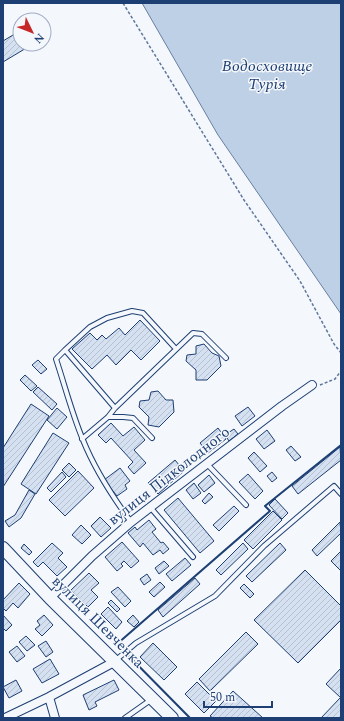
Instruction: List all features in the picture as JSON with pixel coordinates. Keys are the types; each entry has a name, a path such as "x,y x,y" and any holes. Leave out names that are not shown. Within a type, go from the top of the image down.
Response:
{"street":[{"name":"вулиця Підколодного","path":"50,598 92,556 131,522 282,406 312,385"},
{"name":"вулиця Шевченка","path":"3,548 50,598 172,718"},
{"path":"5,718 49,698 114,662"},
{"path":"49,698 55,718"}],"lane":[{"path":"131,522 112,496 100,476 82,439 56,359 90,327 107,318 132,311 143,313 176,349"},
{"path":"82,439 108,417 115,408 193,333 202,334 226,358"},
{"path":"65,350 115,408"},
{"path":"108,417 133,418 152,438"},
{"path":"207,463 246,505"},
{"path":"114,662 136,643 215,596 264,546 334,486 341,494"},
{"path":"150,507 193,557"},
{"path":"125,718 152,699"}],"path":[{"path":"123,3 244,200 300,281 334,344 341,353"},
{"path":"312,385 322,385 335,379 341,372"}],"water":[{"name":"Водосховище Турія","path":"142,3 341,3 341,314 218,135"}],"building":[{"path":"12,36 12,52 20,52 3,62 3,41"},
{"path":"140,320 160,341 141,360 131,350 116,365 107,355 92,369 72,349 90,333 97,340 102,335 106,339 119,328 125,335"},
{"path":"204,344 212,353 219,356 221,366 207,380 196,380 196,370 186,361 187,355 196,354 196,346"},
{"path":"38,360 47,369 41,374 32,365"},
{"path":"25,375 37,386 31,391 20,380"},
{"path":"38,387 57,404 52,410 33,392"},
{"path":"158,391 166,400 173,400 174,412 159,427 148,425 149,417 139,407 140,401 149,400 151,392"},
{"path":"31,404 49,416 3,487 3,448"},
{"path":"248,407 255,416 242,426 235,416"},
{"path":"57,408 67,417 57,429 47,420"},
{"path":"111,423 123,436 134,427 145,440 134,450 146,463 134,474 128,467 133,462 111,438 106,443 98,435"},
{"path":"218,428 226,439 208,453 200,443"},
{"path":"234,429 238,434 229,441 225,435"},
{"path":"267,430 275,441 264,449 256,439"},
{"path":"53,433 69,443 36,494 21,484"},
{"path":"291,446 301,457 295,461 286,450"},
{"path":"340,447 341,460 298,494 292,486"},
{"path":"254,452 267,466 260,472 248,458"},
{"path":"175,460 184,471 158,494 148,483"},
{"path":"69,463 76,470 69,477 62,470"},
{"path":"120,468 130,481 125,485 127,489 117,496 104,480"},
{"path":"78,471 94,488 65,516 49,500"},
{"path":"62,472 66,477 51,492 47,488"},
{"path":"272,472 277,478 272,482 267,476"},
{"path":"248,474 263,491 255,499 239,482"},
{"path":"209,475 215,483 204,492 198,485"},
{"path":"194,483 201,493 193,499 186,490"},
{"path":"29,490 35,494 21,518 9,527 5,521 15,515"},
{"path":"209,493 213,497 205,504 202,501"},
{"path":"178,498 214,541 200,553 164,510"},
{"path":"275,499 288,513 282,519 269,505"},
{"path":"234,506 239,511 219,531 213,525"},
{"path":"273,511 282,520 253,549 244,540"},
{"path":"100,517 111,528 101,537 91,526"},
{"path":"149,520 156,529 152,532 161,543 163,542 169,549 163,554 160,550 153,555 143,543 140,547 128,533 135,527 137,530"},
{"path":"340,522 341,533 317,556 312,550"},
{"path":"81,525 91,535 82,544 72,535"},
{"path":"122,542 139,561 131,568 124,561 121,564 123,566 117,571 105,557"},
{"path":"52,543 63,553 58,558 67,567 57,576 43,562 38,567 33,562"},
{"path":"243,543 248,549 221,575 216,570"},
{"path":"280,543 286,550 252,582 246,576"},
{"path":"24,544 32,552 29,555 21,548"},
{"path":"341,551 341,571 331,561"},
{"path":"185,558 191,565 172,581 166,574"},
{"path":"164,561 169,566 159,574 155,568"},
{"path":"305,570 341,606 341,620 298,663 254,620"},
{"path":"89,573 99,583 91,590 98,597 88,607 71,590"},
{"path":"147,574 151,580 144,585 140,579"},
{"path":"195,578 200,584 163,617 158,610"},
{"path":"160,582 165,587 154,597 149,592"},
{"path":"19,583 30,594 18,608 13,603 6,611 3,608 3,600"},
{"path":"244,584 254,594 250,598 240,588"},
{"path":"118,587 131,601 125,607 111,592"},
{"path":"111,600 120,609 117,612 108,603"},
{"path":"108,607 122,622 116,629 101,614"},
{"path":"3,615 12,625 6,631 3,628"},
{"path":"44,615 53,625 42,636 35,629 40,625 37,621"},
{"path":"133,615 139,622 134,627 127,621"},
{"path":"246,632 258,644 210,691 199,679"},
{"path":"26,636 35,645 27,651 19,642"},
{"path":"46,641 53,652 46,657 38,646"},
{"path":"153,643 177,667 164,680 140,657"},
{"path":"17,646 25,656 17,662 9,652"},
{"path":"50,659 59,674 42,683 33,669"},
{"path":"341,668 341,698 326,684"},
{"path":"16,680 22,691 9,698 3,687"},
{"path":"114,680 119,690 95,702 97,706 89,710 83,695"},
{"path":"197,682 216,701 204,713 185,694"},
{"path":"233,691 263,718 213,718 210,716"},
{"path":"340,698 341,718 321,718"}],"wall":[{"path":"190,718 117,644 270,511 265,506 341,445"}]}
